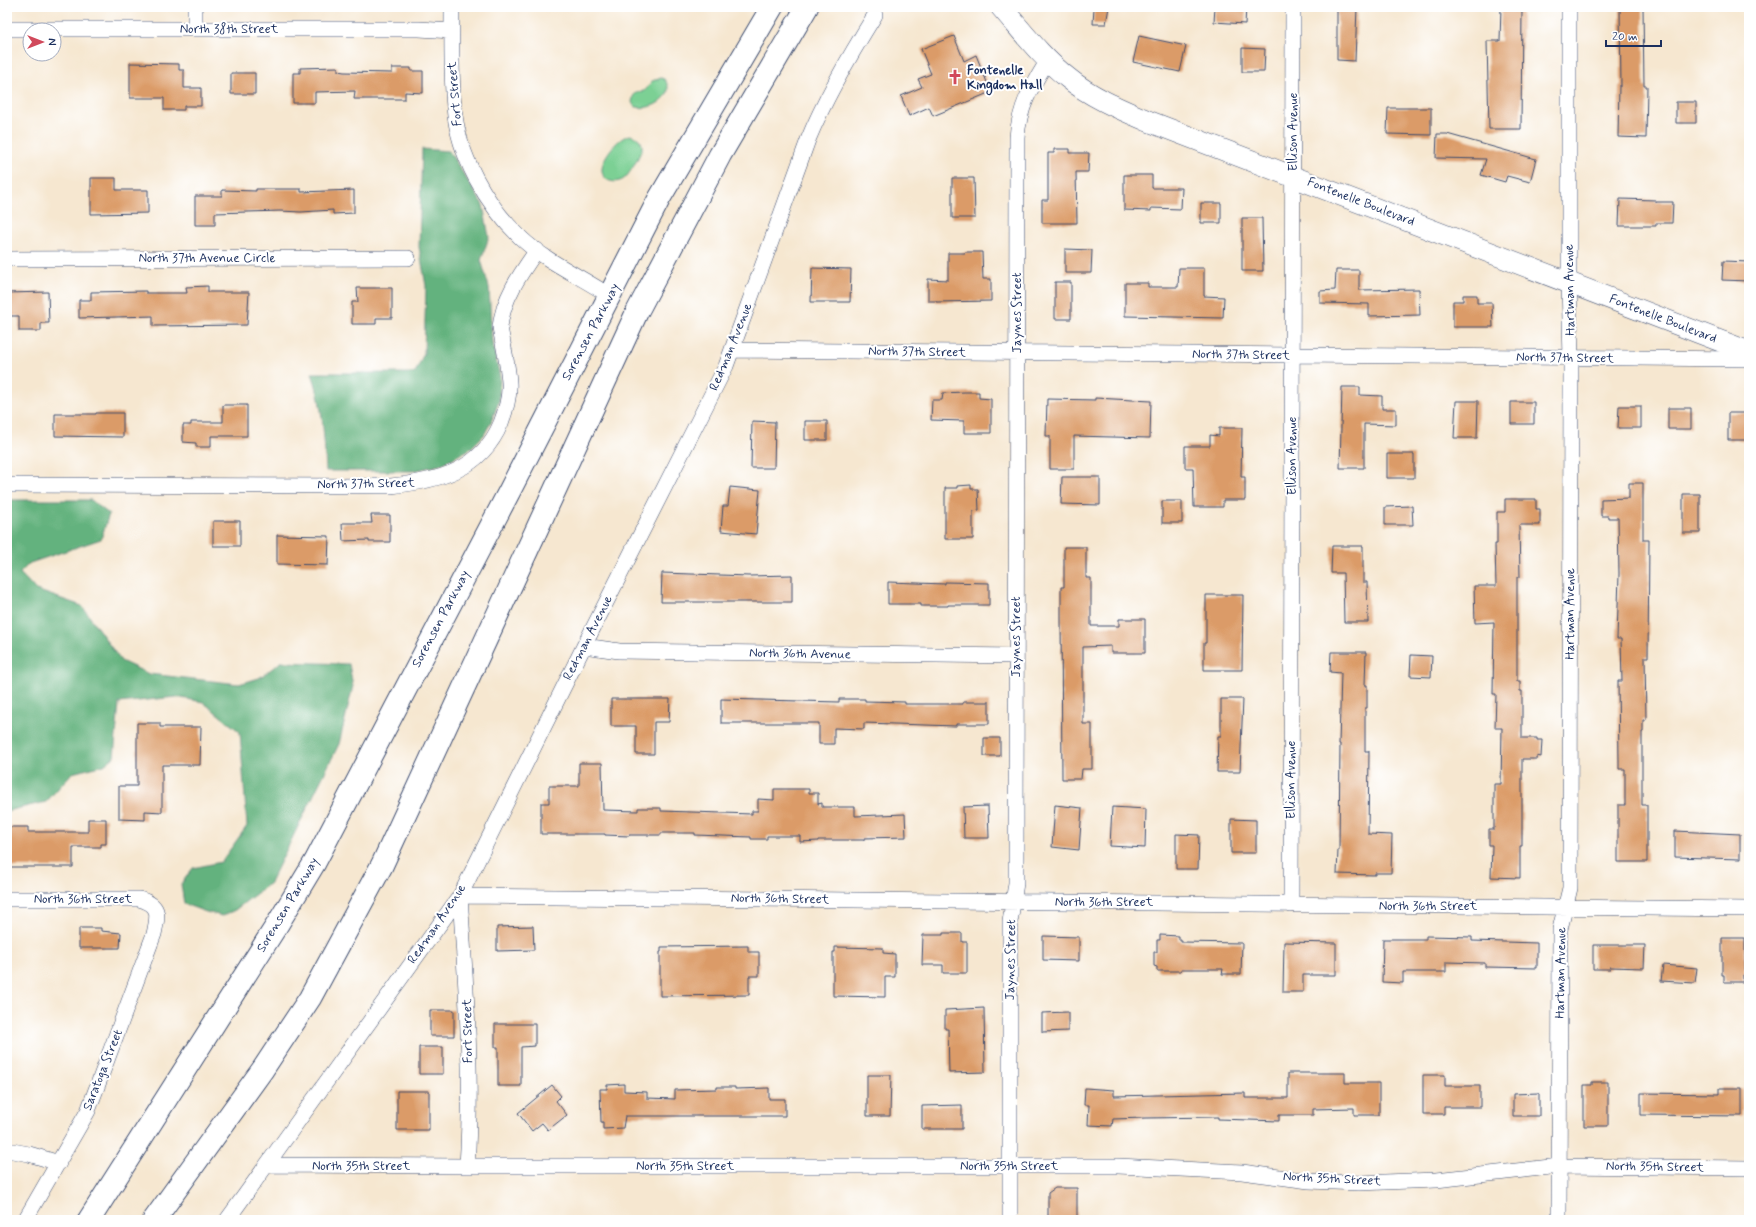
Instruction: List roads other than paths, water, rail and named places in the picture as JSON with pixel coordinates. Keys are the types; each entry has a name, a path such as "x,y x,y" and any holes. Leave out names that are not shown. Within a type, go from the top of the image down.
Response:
{"main road":[{"name":"Sorensen Parkway","path":"89,1220 277,926 315,862 659,199 772,7"},
{"path":"154,1220 263,1069 310,998 382,865 637,312 720,155 807,7"},
{"name":"Fontenelle Boulevard","path":"1001,7 1035,47 1068,78 1116,107 1148,122 1293,176 1749,352"},
{"path":"610,296 618,307 621,316 613,363"}],"street":[{"path":"195,7 195,29"},
{"name":"Fort Street","path":"452,7 454,108 458,130 465,154 478,182 495,208 521,238 537,250"},
{"name":"Ellison Avenue","path":"1291,905 1293,7"},
{"name":"Hartman Avenue","path":"1559,1220 1560,929 1570,888 1571,358 1569,283 1569,7"},
{"name":"Redman Avenue","path":"227,1220 460,896 584,646 726,366 808,140 819,114 843,66 875,15"},
{"name":"North 38th Street","path":"7,30 419,29 452,31"},
{"name":"Jaynes Street","path":"1010,1220 1010,922 1016,883 1018,125 1022,107 1027,95 1048,60"},
{"path":"537,250 610,296"},
{"name":"North 37th Street","path":"7,485 391,486 420,483 436,479 458,470 474,460 490,444 498,431 505,412 509,382 500,327 501,318 507,301 537,250"},
{"name":"North 37th Avenue Circle","path":"7,259 408,258"},
{"name":"North 37th Street","path":"732,350 1749,359"},
{"name":"North 36th Avenue","path":"584,646 619,651 1016,656"},
{"name":"Fort Street","path":"460,896 468,1006 468,1166"},
{"name":"North 36th Street","path":"460,896 1013,902 1191,902 1291,905 1749,909"},
{"name":"North 36th Street","path":"7,898 139,899 148,902 156,909"},
{"name":"Saratoga Street","path":"25,1220 88,1111 104,1072 154,934 157,918 156,909"},
{"path":"7,1150 30,1154 59,1163"},
{"name":"North 35th Street","path":"267,1164 468,1166 1118,1166 1242,1172 1309,1180 1359,1183 1436,1180 1559,1166 1749,1168"}],"place":[{"name":"Fontenelle Kingdom Hall","path":"955,77"}]}
